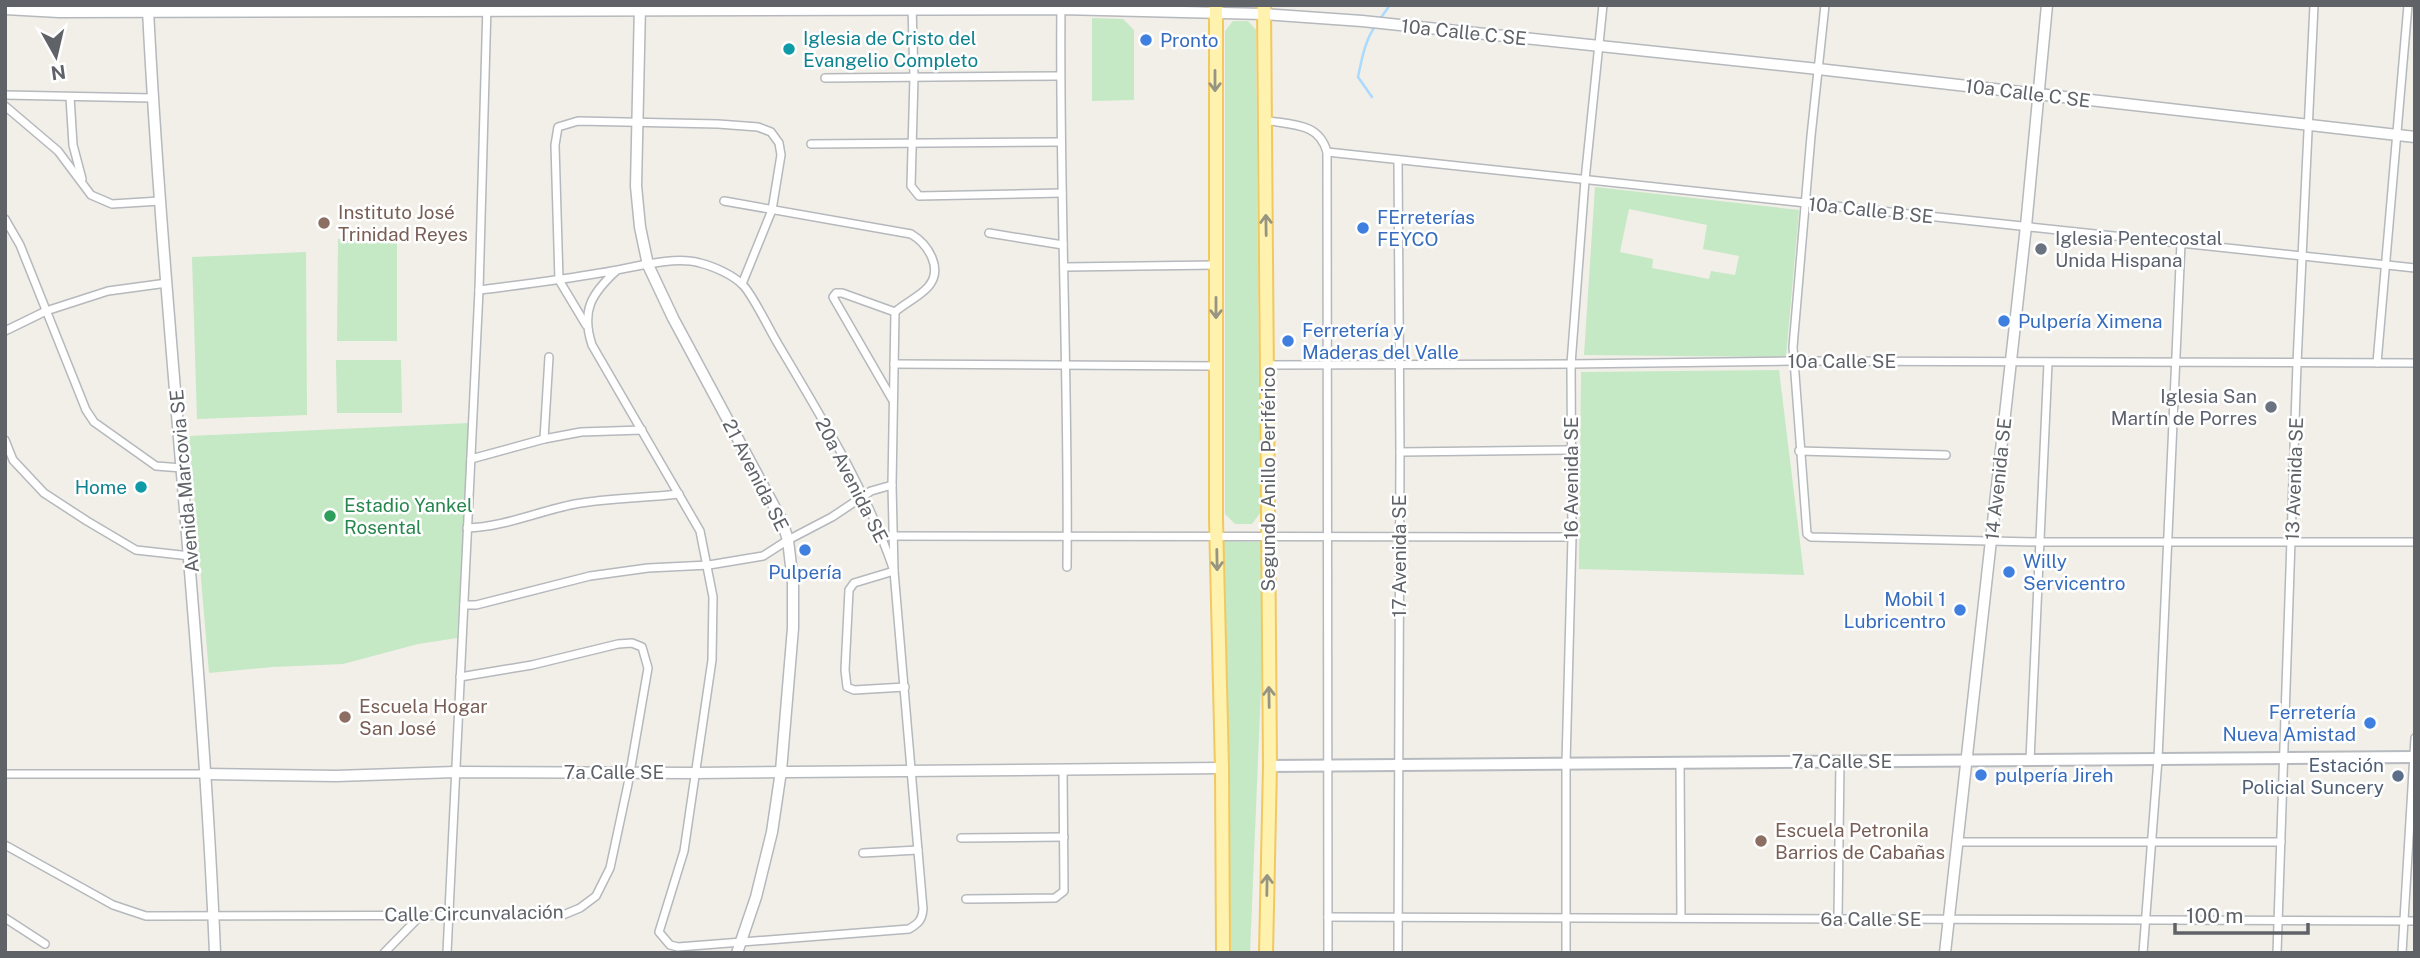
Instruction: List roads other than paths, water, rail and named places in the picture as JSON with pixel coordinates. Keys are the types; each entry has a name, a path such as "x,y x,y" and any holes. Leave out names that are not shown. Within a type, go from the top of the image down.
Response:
{"main road":[{"path":"1216,9 1217,536 1223,953"},
{"name":"Segundo Anillo Periférico","path":"1264,10 1270,766 1266,953"},
{"name":"7a Calle SE","path":"1270,766 2414,757"}],"street":[{"name":"16 Avenida SE","path":"1566,953 1566,763 1572,537 1571,364 1585,180 1603,5"},
{"path":"1825,5 1792,361 1804,527 1807,534 1811,537 2039,542 2415,542"},
{"name":"14 Avenida SE","path":"1945,953 2026,226 2047,5"},
{"name":"13 Avenida SE","path":"2277,953 2297,363 2314,5"},
{"path":"2377,363 2408,5"},
{"name":"10a Calle C SE","path":"5,9 59,12 912,7 1264,10 1818,69 2415,137"},
{"path":"912,7 914,78 911,186 914,191 919,196 1062,193"},
{"path":"1061,7 1061,142 1067,365 1067,568"},
{"path":"447,953 479,290 487,8"},
{"name":"21 Avenida SE","path":"640,8 636,186 648,265 673,318 782,521 788,540 793,583 793,628 781,771 772,832 756,897 737,953"},
{"name":"Avenida Marcovia SE","path":"148,10 152,98 206,774 215,953"},
{"path":"825,78 1060,76"},
{"path":"5,96 152,98"},
{"path":"70,97 73,145 83,185"},
{"path":"5,106 58,151 91,195 113,204 160,201"},
{"path":"1264,120 1312,129 1324,140 1327,152 1328,953"},
{"path":"479,290 559,280 686,260 718,269 742,284 772,210 781,155 779,143 771,132 758,127 578,121 558,127 555,145 559,280 586,326 592,345 700,531 709,565 713,597 712,660 684,851 659,932 670,945 678,947 739,941"},
{"path":"811,144 1061,142"},
{"path":"58,151 73,145"},
{"name":"10a Calle B SE","path":"1327,152 2415,268"},
{"name":"17 Avenida SE","path":"1398,160 1398,953"},
{"path":"724,201 911,234 921,240 933,262 934,274 930,286 895,312"},
{"path":"5,219 20,245 86,410 94,422 156,466 182,468"},
{"path":"989,233 1063,245"},
{"path":"2143,953 2158,759 2181,243"},
{"path":"1065,267 1216,265"},
{"path":"586,326 589,306 595,293 616,271"},
{"path":"5,331 46,310 108,291 167,283"},
{"name":"20a Avenida SE","path":"739,941 909,929 918,924 923,909 894,571 882,536 863,496 742,284"},
{"path":"894,402 835,302 834,295 842,293 895,312"},
{"path":"895,312 892,485 894,571 854,583 849,590 845,680 847,687 854,690 905,687"},
{"path":"544,439 549,357"},
{"name":"10a Calle SE","path":"1268,365 1792,361 2415,363"},
{"path":"2030,760 2048,363"},
{"path":"894,364 1216,366"},
{"path":"471,458 581,432 642,430"},
{"path":"5,440 13,460 44,493 87,521 136,550 190,556"},
{"path":"1400,452 1571,450"},
{"path":"1800,451 1946,455"},
{"path":"464,605 476,605 590,576 648,568 709,565 763,556 832,517 871,491 892,485"},
{"path":"467,528 492,525 576,504 679,494"},
{"path":"882,536 1572,537"},
{"name":"Calle Circunvalación","path":"5,845 113,905 146,916 563,915 580,908 596,895 610,868 648,668 642,648 632,643 618,644 519,667 460,677"},
{"path":"2402,953 2415,738"},
{"path":"1838,919 1840,761"},
{"path":"1680,762 1681,918"},
{"name":"7a Calle SE","path":"5,774 393,775 455,772 695,773 1222,768"},
{"path":"966,899 1055,898 1061,895 1064,891 1063,770"},
{"path":"961,838 1064,837"},
{"path":"1957,842 2281,842"},
{"path":"863,853 918,850"},
{"path":"384,953 421,915"},
{"name":"6a Calle SE","path":"1328,917 2415,921"},
{"path":"5,918 45,944"}],"waterway":[{"path":"1380,19 1390,5"},
{"path":"1372,97 1358,77 1367,43 1376,25"}],"place":[{"name":"Pronto","path":"1146,40"},
{"name":"Iglesia de Cristo del Evangelio Completo","path":"789,49"},
{"name":"Instituto José Trinidad Reyes","path":"324,223"},
{"name":"FErreterías FEYCO","path":"1363,228"},
{"name":"Iglesia Pentecostal Unida Hispana","path":"2041,249"},
{"name":"Pulpería Ximena","path":"2004,321"},
{"name":"Ferretería y Maderas del Valle","path":"1288,341"},
{"name":"Iglesia San Martín de Porres","path":"2271,407"},
{"name":"Home","path":"141,487"},
{"name":"Estadio Yankel Rosental","path":"330,516"},
{"name":"Pulpería","path":"805,550"},
{"name":"Willy Servicentro","path":"2009,572"},
{"name":"Mobil 1 Lubricentro","path":"1960,610"},
{"name":"Escuela Hogar San José","path":"345,717"},
{"name":"Ferretería Nueva Amistad","path":"2370,723"},
{"name":"pulpería Jireh","path":"1981,775"},
{"name":"Estación Policial Suncery","path":"2398,776"},
{"name":"Escuela Petronila Barrios de Cabañas","path":"1761,841"}]}
